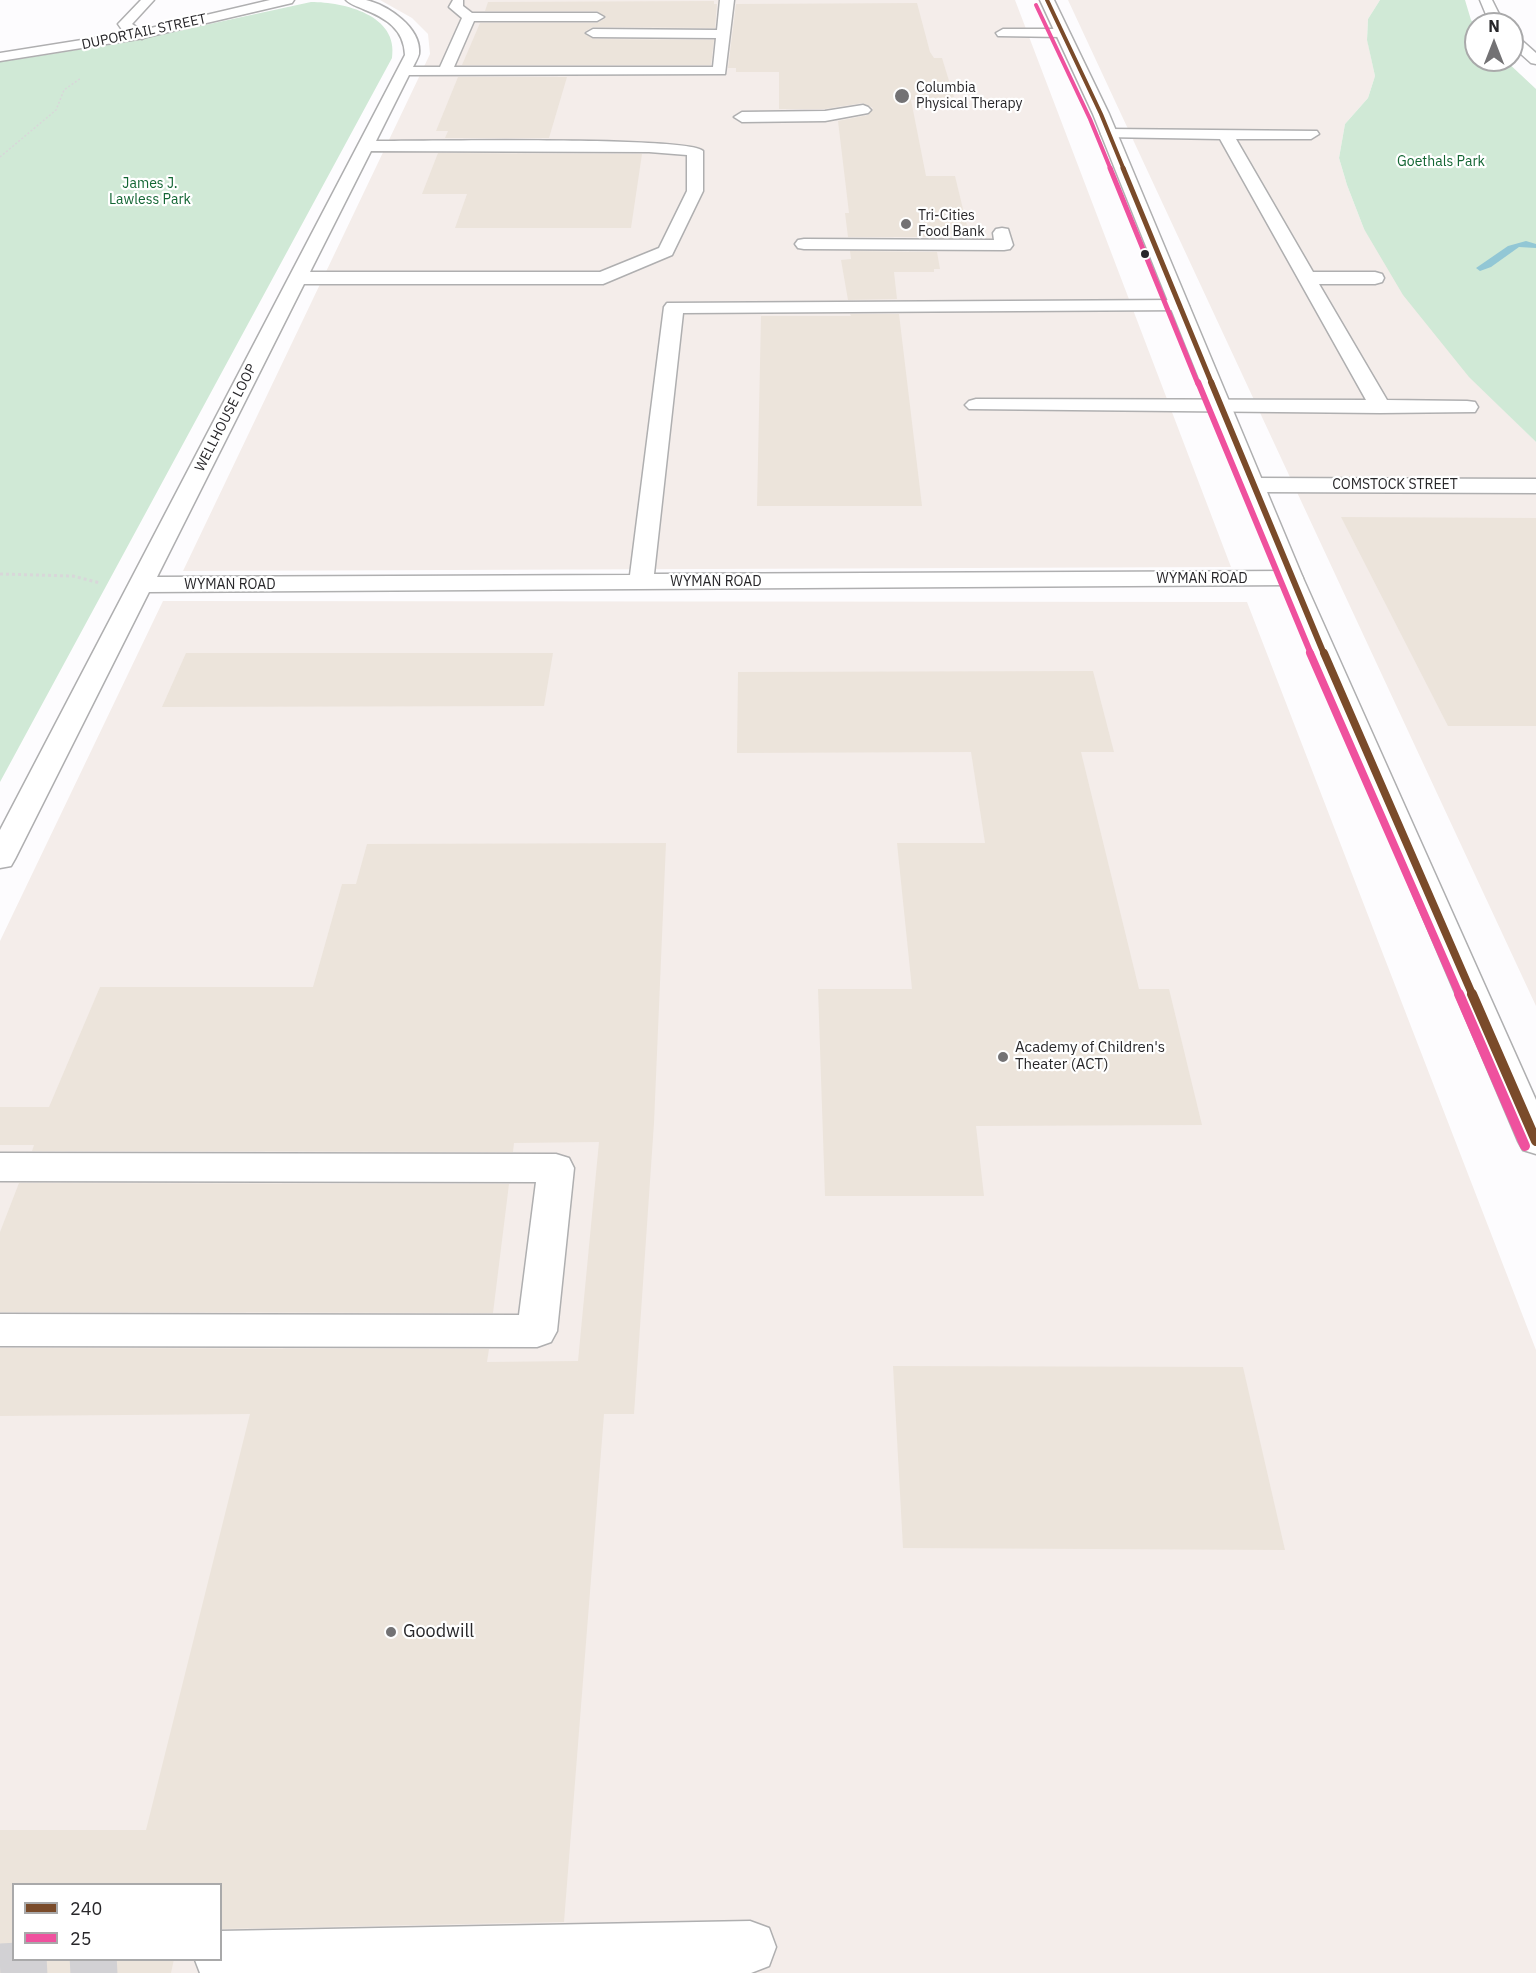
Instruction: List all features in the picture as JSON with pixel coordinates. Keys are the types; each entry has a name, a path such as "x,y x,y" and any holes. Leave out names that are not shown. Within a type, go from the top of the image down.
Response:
{"street":[{"path":"142,35 127,28 125,24 148,0"},
{"name":"DUPORTAIL STREET","path":"0,57 142,35 287,0"},
{"name":"WELLHOUSE LOOP","path":"0,859 412,55 410,37 388,16 353,0"},
{"path":"458,0 456,7 469,17 601,16"},
{"path":"601,0 601,16 592,38 724,34"},
{"path":"404,71 585,66 720,70 716,51 724,34 719,16 727,0"},
{"path":"1047,0 1109,134 1291,578 1536,1140"},
{"path":"445,71 469,17"},
{"path":"1003,33 1062,33"},
{"path":"1524,50 1536,60"},
{"path":"742,117 825,116 863,110"},
{"path":"1109,134 1311,134"},
{"path":"1226,134 1380,407"},
{"path":"298,278 603,278 666,251 695,191 695,151 649,147 366,146"},
{"path":"804,244 1004,245 1002,233"},
{"path":"1307,278 1375,278"},
{"path":"641,582 674,307 1179,306"},
{"path":"976,405 1467,407"},
{"name":"COMSTOCK STREET","path":"1253,485 1536,486"},
{"name":"WYMAN ROAD","path":"141,585 1291,578"},
{"path":"0,1167 556,1168 537,1331 0,1330"},
{"path":"222,1956 750,1947"}],"path":[{"path":"0,574 73,576 106,584 141,585"}],"shaded area":[{"path":"380,0 1015,0 1231,567 183,571 430,54 428,34 412,18"},
{"path":"1068,0 1380,0 1368,19 1367,39 1375,76 1368,98 1345,124 1339,158 1347,185 1364,229 1469,376 1536,442 1536,1006"},
{"path":"163,601 1247,602 1536,1350 1536,1973 0,1973 0,941"}],"green space":[{"name":"Goethals Park","path":"1380,0 1465,0 1469,12 1464,12 1464,72 1518,72 1536,89 1536,442 1469,377 1403,295 1364,229 1339,158 1345,124 1368,98 1375,76 1367,40 1368,19"},
{"name":"James J. Lawless Park","path":"311,2 353,8 378,21 387,31 392,43 392,58 0,782 0,62 122,43"}],"building":[{"path":"714,1 714,4 717,4 715,28 593,27 584,32 593,39 714,40 711,65 462,65 480,23 597,23 606,18 597,11 485,11 488,2"},
{"path":"917,3 930,52 934,58 942,58 954,97 911,100 926,176 955,176 969,234 933,234 934,237 848,237 845,213 849,213 838,121 868,115 873,108 863,103 825,109 779,109 779,72 736,72 736,68 728,68 736,4"},
{"path":"458,77 567,77 549,138 445,138 448,131 436,131"},
{"path":"438,153 642,154 631,228 455,228 467,194 422,194"},
{"path":"850,251 937,252 940,269 934,269 934,272 894,272 897,299 848,300 841,260 851,259"},
{"path":"850,314 899,314 922,506 757,506 761,316 851,316"},
{"path":"1341,517 1536,518 1536,726 1448,726"},
{"path":"186,653 553,653 544,706 162,707"},
{"path":"1093,671 1114,752 1081,752 1139,989 1169,989 1202,1125 976,1126 984,1196 825,1196 818,989 912,989 897,843 985,843 971,752 737,753 738,672"},
{"path":"666,843 654,1123 634,1414 604,1414 564,1922 222,1929 222,1883 12,1883 12,1961 174,1961 171,1973 0,1973 0,1830 146,1830 250,1414 0,1416 0,1348 489,1349 487,1362 578,1361 599,1142 514,1143 513,1152 32,1151 34,1145 0,1145 0,1107 49,1107 100,987 313,987 342,884 356,884 367,844"},
{"path":"19,1183 509,1184 493,1313 0,1312 0,1232"},
{"path":"893,1366 1243,1367 1285,1550 903,1548"}],"waterway":[{"path":"1480,268 1494,261 1511,247 1526,244 1536,246"}],"tunnel":[{"path":"0,1967 117,1961"}],"transit line":[{"name":"240","path":"1047,0 1101,114 1291,578 1536,1141"},
{"name":"25","path":"1036,5 1090,119 1280,583 1525,1146"}],"place":[{"name":"Columbia Physical Therapy","path":"902,96"},
{"name":"Tri-Cities Food Bank","path":"906,224"},
{"name":"Academy of Children's Theater (ACT)","path":"1003,1057"},
{"name":"Goodwill","path":"391,1632"}]}
